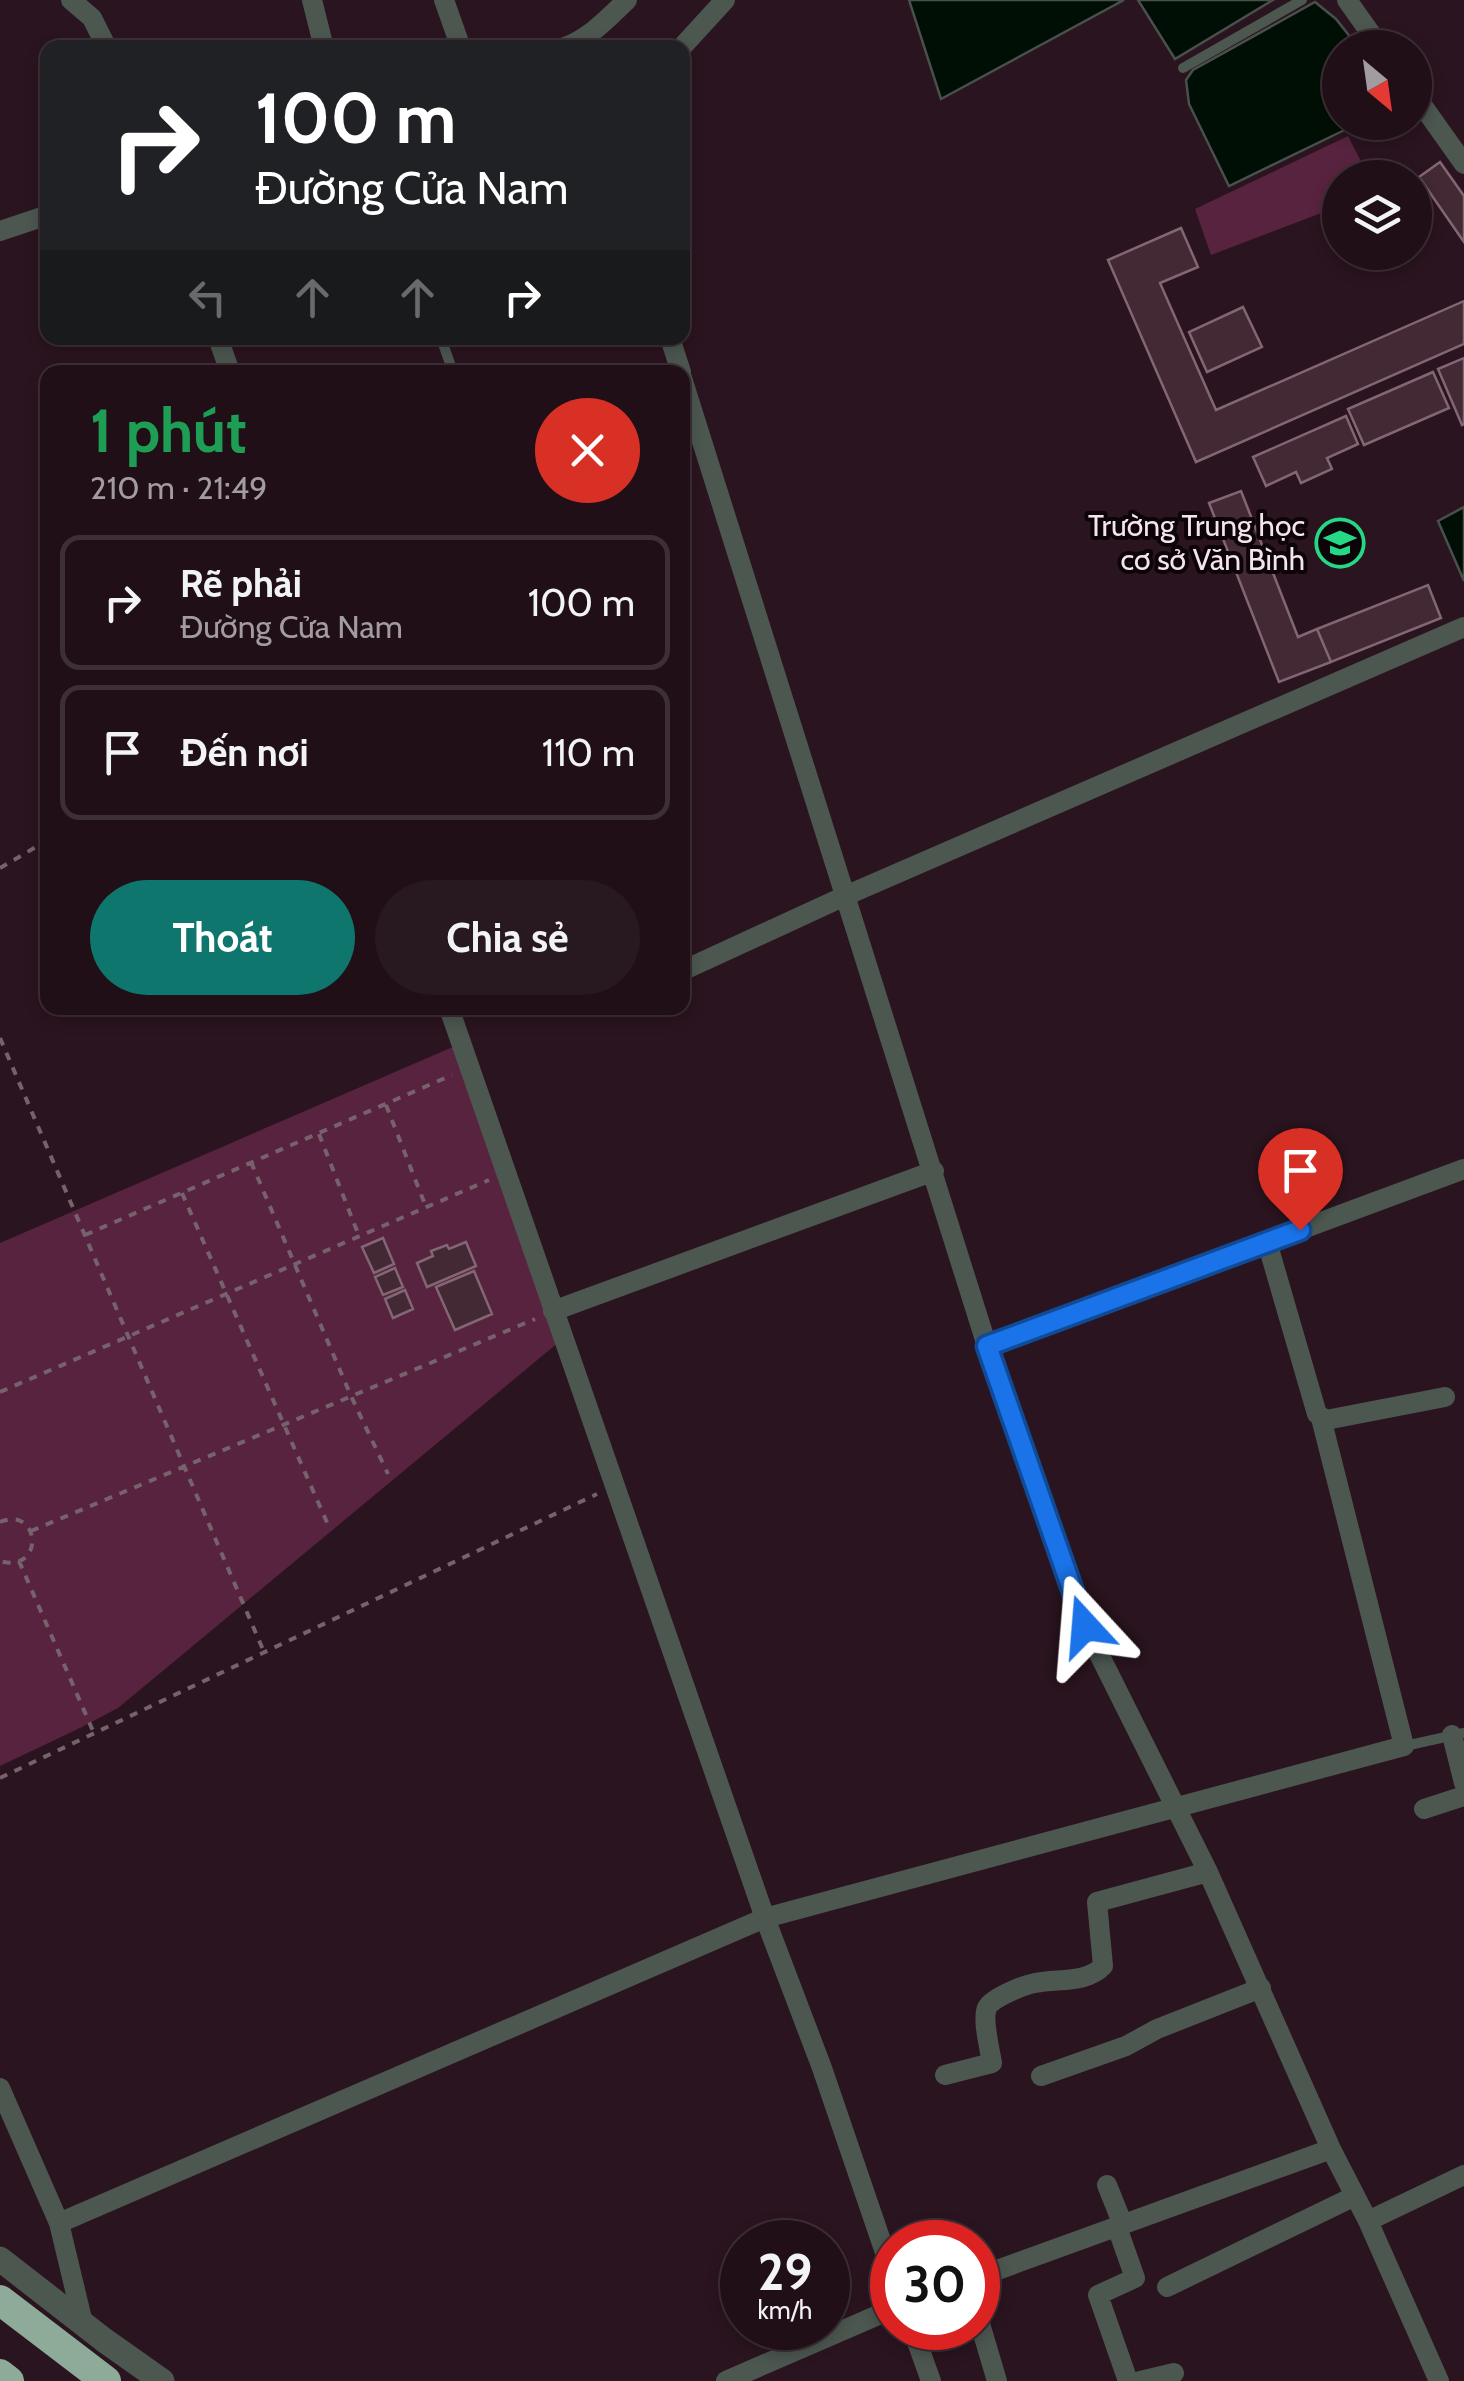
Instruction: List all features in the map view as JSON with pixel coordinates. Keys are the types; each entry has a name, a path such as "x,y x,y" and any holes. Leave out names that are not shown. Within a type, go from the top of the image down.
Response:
{"highway":[{"path":"0,2300 106,2381"},
{"path":"0,2374 9,2381"}],"street":[{"path":"71,0 92,18 103,40"},
{"path":"312,0 322,40"},
{"path":"444,0 459,40"},
{"path":"579,40 626,0"},
{"path":"688,40 724,0"},
{"path":"1348,0 1369,30"},
{"path":"1432,119 1464,164"},
{"path":"0,231 40,218"},
{"path":"690,401 987,1346 1085,1626 1208,1872 1440,2381"},
{"path":"690,968 845,896 1464,627"},
{"path":"452,1015 874,2220"},
{"path":"987,1346 1464,1170"},
{"path":"554,1311 934,1172"},
{"path":"59,2223 766,1918 1404,1746 1321,1418 1267,1242"},
{"path":"1321,1418 1445,1397"},
{"path":"1458,1734 1464,1783"},
{"path":"1424,1809 1464,1796"},
{"path":"945,2075 992,2063 985,2014 994,2000 1034,1983 1076,1978 1097,1972 1103,1966 1097,1902 1208,1872"},
{"path":"1041,2076 1126,2046 1157,2029 1261,1988"},
{"path":"0,2088 59,2223 83,2322"},
{"path":"1000,2270 1331,2148"},
{"path":"1368,2221 1464,2175"},
{"path":"1107,2184 1135,2278 1098,2295 1128,2381"},
{"path":"1167,2287 1355,2196"},
{"path":"0,2259 162,2381"},
{"path":"726,2381 870,2319"},
{"path":"920,2350 931,2381"},
{"path":"988,2350 997,2381"},
{"path":"1140,2381 1174,2373"}],"lane":[{"path":"1183,68 1302,0"},
{"path":"1404,1746 1458,1734"}],"path":[{"path":"0,868 40,845"},
{"path":"0,1038 264,1652"},
{"path":"84,1235 470,1067"},
{"path":"385,1104 426,1207"},
{"path":"318,1133 359,1236"},
{"path":"252,1162 388,1474"},
{"path":"0,1392 488,1180"},
{"path":"182,1192 329,1528"},
{"path":"31,1531 554,1311"},
{"path":"0,1778 614,1486"},
{"path":"0,1561 19,1561 33,1546 31,1531 20,1520 1,1519"},
{"path":"19,1561 94,1733"}],"shaded area":[{"path":"909,0 1124,0 941,99"},
{"path":"1138,0 1273,0 1175,59"},
{"path":"1315,2 1345,30 1322,30 1324,140 1229,186 1189,104 1186,80 1193,70"},
{"path":"1340,140 1350,140 1360,160 1322,160 1322,213 1211,255 1195,209"},
{"path":"1464,507 1464,581 1438,521"},
{"path":"455,1046 559,1342 118,1708 0,1766 0,1243"}],"building":[{"path":"1440,162 1464,196 1464,242 1432,196 1432,168"},
{"path":"1181,228 1198,267 1160,283 1216,410 1464,301 1464,344 1196,462 1108,260"},
{"path":"1243,307 1262,347 1207,372 1189,332"},
{"path":"1464,358 1464,424 1462,425 1438,369"},
{"path":"1433,372 1449,408 1364,445 1348,409"},
{"path":"1346,416 1358,444 1327,458 1332,469 1301,483 1296,472 1266,486 1253,457"},
{"path":"1241,491 1298,637 1317,629 1331,662 1279,682 1209,503"},
{"path":"1428,585 1441,618 1331,662 1317,629"},
{"path":"383,1238 394,1264 374,1273 362,1247"},
{"path":"466,1242 476,1266 427,1287 417,1263 433,1256 431,1251"},
{"path":"395,1268 403,1287 383,1295 375,1277"},
{"path":"474,1271 492,1314 455,1330 436,1287"},
{"path":"405,1290 413,1309 393,1318 385,1299"}],"place":[{"name":"Trường Trung học cơ sở Văn Bình","path":"1340,543"}],"route":[{"path":"1085,1626 987,1346 1300,1230"}]}
